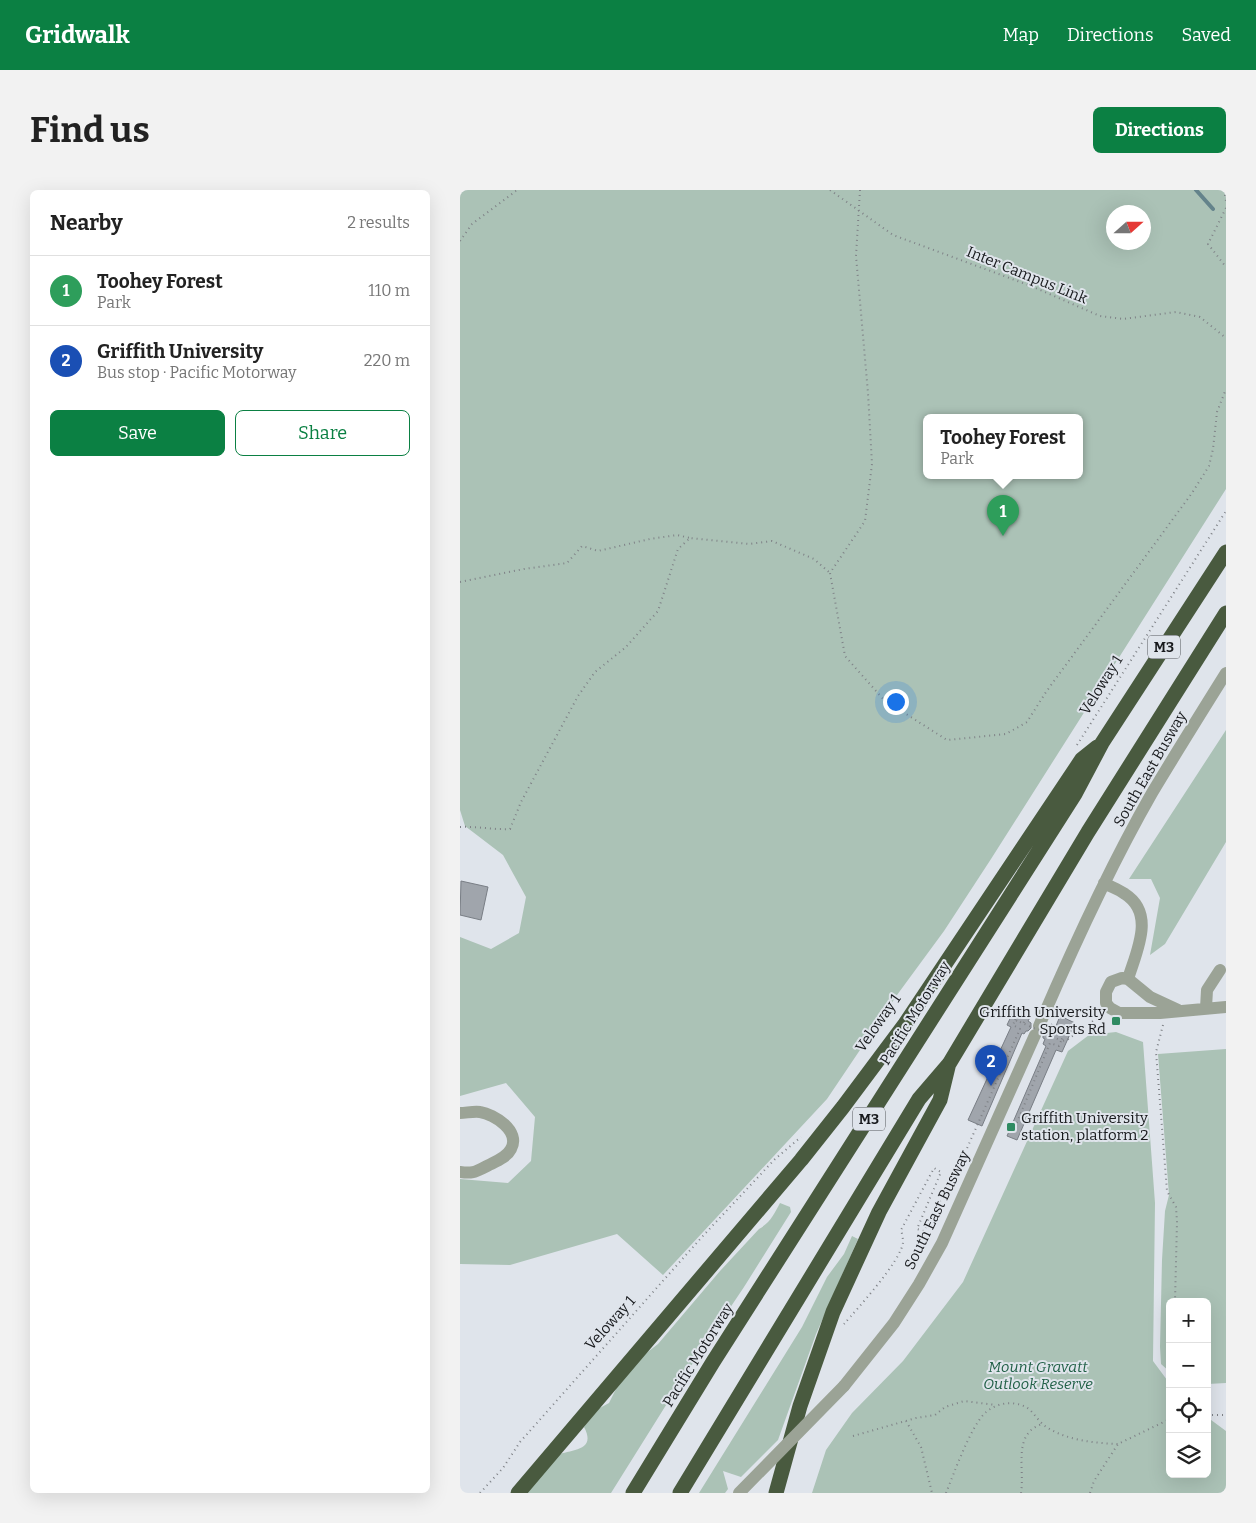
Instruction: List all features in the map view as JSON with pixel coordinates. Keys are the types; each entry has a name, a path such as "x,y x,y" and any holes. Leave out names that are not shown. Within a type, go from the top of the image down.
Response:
{"highway":[{"name":"Pacific Motorway","path":"633,1493 713,1362 1075,794 1102,743 1226,552"},
{"name":"M3","path":"680,1493 919,1098 949,1064 1088,832 1226,613"},
{"path":"518,1493 801,1160 843,1107 915,1008 1082,759 1102,743"},
{"path":"776,1493 800,1406 833,1312 879,1212 940,1100 949,1064"}],"street":[{"name":"South East Busway","path":"739,1493 844,1386 894,1322 920,1284 942,1243 1071,952 1104,883 1152,794 1226,673"},
{"path":"1104,883 1126,894 1138,906 1143,923 1141,938 1128,979"},
{"path":"1206,1008 1207,990 1220,970"},
{"path":"1178,1010 1163,1004 1139,989 1128,979 1122,978 1108,986 1105,998 1110,1008 1114,1012 1125,1014 1130,1012 1160,1013 1226,1007"},
{"path":"1130,1012 1138,1005 1139,989"},
{"path":"460,1114 479,1112 495,1118 507,1127 513,1141 511,1149 501,1159 472,1174 460,1172"}],"path":[{"path":"460,241 472,224 520,190"},
{"name":"Inter Campus Link","path":"830,190 893,235 1031,286 1100,316 1122,319 1176,312 1200,317 1226,338"},
{"path":"830,573 865,521 872,464 856,256 860,190"},
{"path":"1224,190 1226,201"},
{"path":"1226,208 1208,244 1226,267"},
{"path":"460,582 524,569 567,563 582,546 598,551 677,535 750,544 772,541 814,560 830,573 845,656 884,700 947,740 1006,734 1027,722 1046,692 1192,493 1208,466 1217,412 1226,390"},
{"name":"Veloway 1","path":"1076,746 1226,512"},
{"path":"460,827 475,826 494,830 510,829 521,802 578,696 595,672 626,647 658,611 678,549 690,538"},
{"path":"843,1326 882,1280 901,1250 903,1241 901,1230 934,1168 941,1172 917,1229 924,1231 960,1164 1020,1029 1013,1026 1018,1014 1026,1018 1023,1024"},
{"path":"1015,1020 1061,1041 1067,1040 1100,1016"},
{"path":"1163,1022 1156,1052 1168,1192 1176,1207 1175,1298"},
{"path":"1013,1132 1050,1043 1059,1046 1064,1035 1054,1031 1052,1036"},
{"name":"Veloway 1","path":"480,1493 503,1468 520,1442 701,1238 775,1160 804,1134"},
{"path":"852,1436 935,1415 945,1407 964,1401 996,1405 1012,1403 1028,1408 1042,1424 1053,1431 1097,1444 1118,1444 1166,1421"},
{"path":"946,1493 969,1440 983,1415 996,1405"},
{"path":"1211,1415 1226,1416"},
{"path":"906,1421 921,1447 932,1493"},
{"path":"1021,1493 1023,1441 1028,1432 1035,1426 1042,1424"},
{"path":"1090,1493 1094,1481 1118,1444"}],"green space":[{"path":"460,190 1226,190 1226,489 944,931 897,995 827,1099 663,1275 617,1234 510,1265 460,1264 460,1179 508,1183 531,1161 535,1117 506,1083 460,1096 460,937 491,949 519,933 526,897 503,855 465,826 460,810"},
{"path":"1226,730 1226,842 1165,944 1150,955 1160,898 1151,879 1129,879"},
{"name":"Mount Gravatt Outlook Reserve","path":"1116,1032 1143,1042 1155,1203 1153,1361 1166,1379 1166,1478 1211,1478 1211,1420 1226,1431 1226,1493 812,1493 826,1450 852,1413 903,1361 963,1282 1068,1051 1089,1035"},
{"path":"1226,1049 1226,1383 1211,1384 1211,1298 1166,1298 1166,1368 1161,1364 1162,1260 1165,1211 1169,1195 1158,1054"},
{"path":"780,1203 790,1207 791,1212 611,1493 527,1493 556,1456 584,1446 587,1442 587,1435 584,1427 598,1409 609,1403 617,1387 645,1354 658,1344 720,1271 759,1229 769,1221"},
{"path":"852,1236 858,1239 816,1334 778,1440 741,1477 723,1471 728,1489 725,1493 699,1493 802,1327 827,1277 844,1254"}],"building":[{"path":"461,881 488,887 481,920 460,915"},
{"path":"1015,1008 1031,1016 1028,1021 1031,1023 1031,1028 1024,1034 1022,1033 982,1126 968,1120 1011,1027 1007,1025"},
{"path":"1060,1016 1075,1023 1062,1052 1056,1050 1017,1140 1007,1136 1046,1046 1043,1044 1045,1039 1043,1038 1043,1033 1046,1030 1048,1031 1051,1024 1056,1026"}],"waterway":[{"path":"1196,190 1213,209"}],"place":[{"name":"Toohey Forest","path":"1003,536"},
{"name":"Griffith University Sports Rd","path":"1116,1021"},
{"name":"Griffith University","path":"991,1086"},
{"name":"Griffith University station, platform 2","path":"1011,1127"}]}
